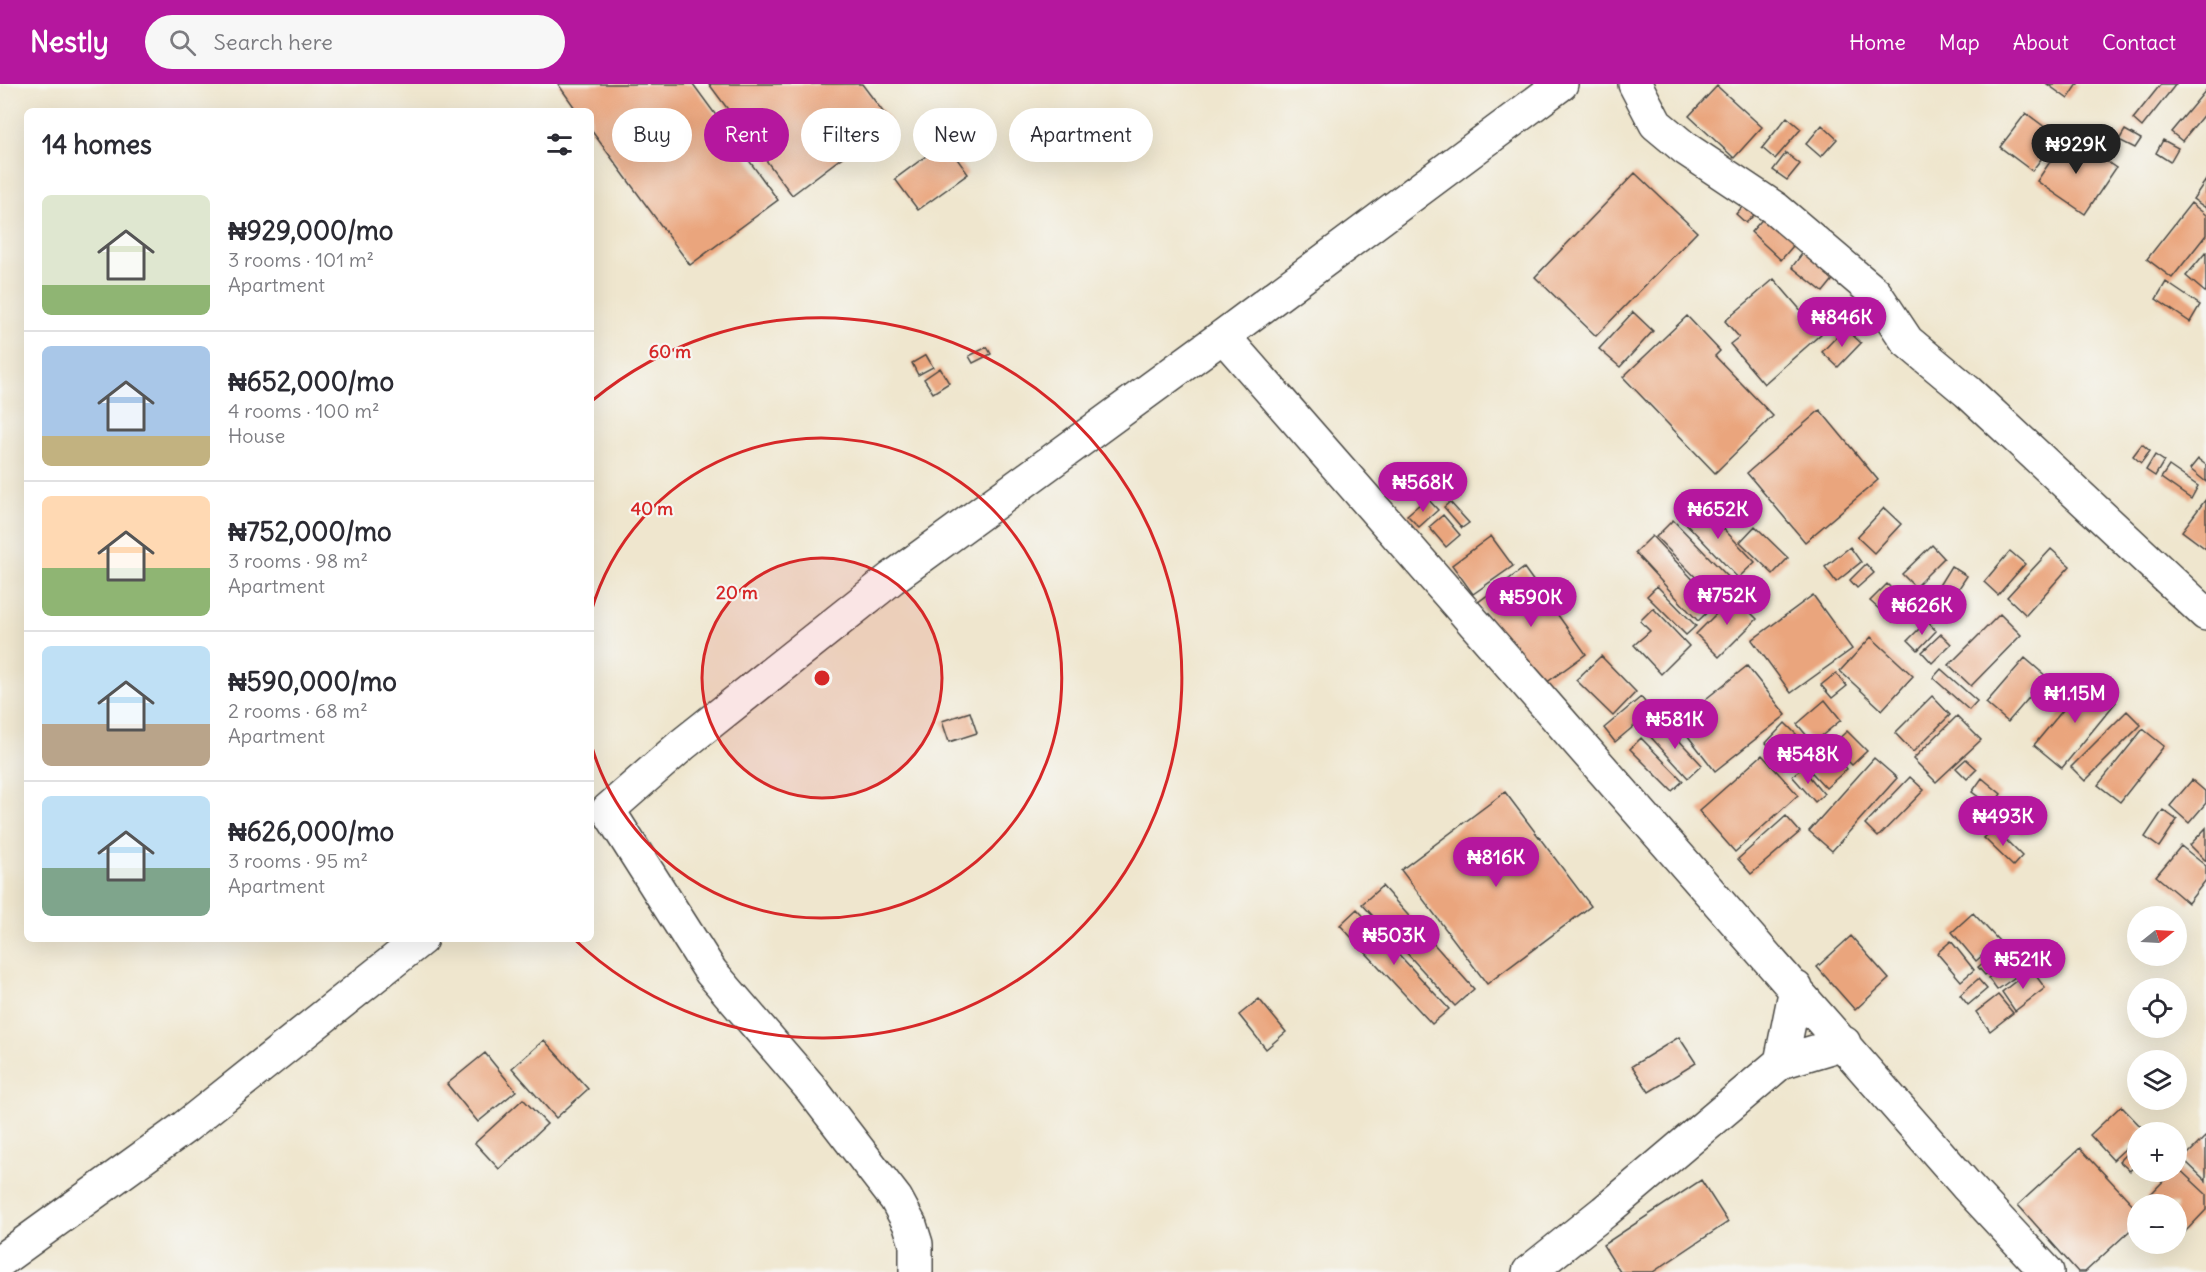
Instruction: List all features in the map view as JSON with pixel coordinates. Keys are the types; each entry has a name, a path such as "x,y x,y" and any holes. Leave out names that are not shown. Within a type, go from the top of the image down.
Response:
{"street":[{"path":"916,1272 916,1244 910,1225 896,1199 809,1086 711,972 600,815 682,745 892,578 1223,336 1561,84"},
{"path":"1635,84 1656,124 1686,149 1776,209 1875,293 1907,341 1968,392 2206,614"},
{"path":"1223,336 1796,988 1966,1185 2047,1272"},
{"path":"0,1261 185,1127 417,942"},
{"path":"1781,1062 1796,988"},
{"path":"1529,1272 1604,1212 1781,1062 1844,1043"}],"building":[{"path":"558,84 693,84 711,108 704,108 704,162 750,162 778,200 690,265 614,162 692,162 692,108 612,108 612,159 594,134 594,108 575,108"},
{"path":"709,84 862,84 880,108 801,108 801,162 836,162 792,195 767,162 789,162 789,108 727,108"},
{"path":"2047,84 2078,84 2068,99"},
{"path":"2161,84 2176,84 2142,127 2133,119"},
{"path":"1717,86 1762,127 1734,158 1689,116"},
{"path":"2206,90 2206,112 2182,141 2171,132"},
{"path":"2026,113 2058,137 2032,171 2000,147"},
{"path":"1787,117 1801,129 1775,159 1762,148"},
{"path":"1822,125 1837,139 1821,157 1806,144"},
{"path":"2125,130 2141,139 2135,148 2119,140"},
{"path":"2068,135 2116,168 2085,214 2037,181"},
{"path":"2163,140 2178,148 2170,162 2156,153"},
{"path":"1786,153 1800,164 1787,180 1773,170"},
{"path":"918,162 959,162 968,174 918,210 895,179"},
{"path":"1635,173 1697,232 1596,336 1535,277"},
{"path":"2206,180 2206,208 2193,199"},
{"path":"1750,198 1761,208 1746,223 1736,214"},
{"path":"2191,203 2206,215 2206,235 2172,278 2147,259"},
{"path":"1768,213 1798,240 1781,260 1751,232"},
{"path":"1808,246 1840,271 1823,292 1792,267"},
{"path":"2206,252 2206,293 2186,276"},
{"path":"1774,279 1821,334 1764,384 1730,344 1739,337 1725,321"},
{"path":"2166,282 2200,305 2190,322 2156,299"},
{"path":"1633,312 1653,331 1620,367 1599,349"},
{"path":"1687,316 1720,351 1715,356 1773,416 1715,473 1623,377"},
{"path":"1845,328 1861,343 1838,367 1822,352"},
{"path":"987,347 991,354 973,363 969,356"},
{"path":"926,355 933,367 918,375 912,363"},
{"path":"940,368 949,383 933,393 924,379"},
{"path":"1820,410 1878,480 1805,542 1747,473"},
{"path":"2142,444 2150,451 2141,463 2133,456"},
{"path":"2155,455 2164,461 2155,476 2146,470"},
{"path":"2198,459 2206,465 2206,482 2190,469"},
{"path":"2169,466 2198,486 2191,499 2161,478"},
{"path":"1427,498 1438,510 1419,527 1407,515"},
{"path":"2206,499 2206,549 2182,531"},
{"path":"1450,502 1469,523 1462,528 1444,507"},
{"path":"1699,503 1755,562 1738,578 1682,519"},
{"path":"1884,508 1901,524 1874,553 1857,537"},
{"path":"1443,515 1460,535 1446,547 1429,527"},
{"path":"1673,520 1735,584 1718,600 1656,537"},
{"path":"1755,526 1788,558 1773,574 1740,542"},
{"path":"1491,536 1513,566 1473,594 1452,565"},
{"path":"1652,536 1716,604 1698,621 1635,553"},
{"path":"1932,545 1944,558 1915,587 1902,574"},
{"path":"1850,547 1861,562 1836,582 1825,567"},
{"path":"2051,549 2070,566 2026,615 2007,597"},
{"path":"2010,551 2025,564 1998,595 1984,582"},
{"path":"1866,564 1874,573 1857,588 1850,580"},
{"path":"1951,566 1967,576 1950,602 1935,592"},
{"path":"1524,568 1586,654 1539,688 1477,603"},
{"path":"1887,584 1896,593 1879,609 1870,601"},
{"path":"1657,586 1696,626 1686,635 1647,596"},
{"path":"1813,595 1852,649 1791,693 1752,640"},
{"path":"1734,596 1757,619 1719,657 1696,634"},
{"path":"1900,598 1909,606 1893,622 1884,613"},
{"path":"1653,608 1689,646 1661,674 1634,645 1650,631 1640,621"},
{"path":"2000,614 2021,635 1971,686 1949,665"},
{"path":"1927,621 1936,631 1918,650 1908,640"},
{"path":"1941,634 1951,644 1932,663 1922,652"},
{"path":"1871,637 1913,676 1882,710 1840,671"},
{"path":"1601,656 1636,692 1613,716 1576,680"},
{"path":"2025,658 2047,677 2008,722 1986,703"},
{"path":"1747,666 1786,715 1715,771 1677,722"},
{"path":"1941,669 1977,701 1969,710 1933,678"},
{"path":"1836,673 1847,686 1832,698 1821,685"},
{"path":"2088,680 2116,702 2062,768 2034,745"},
{"path":"1932,696 1950,715 1913,752 1895,733"},
{"path":"1641,697 1652,711 1615,742 1604,728"},
{"path":"1825,700 1841,720 1813,743 1797,724"},
{"path":"2127,711 2141,725 2085,781 2071,767"},
{"path":"970,712 977,733 949,742 942,721"},
{"path":"1957,716 1981,740 1936,782 1913,759"},
{"path":"1661,721 1702,765 1688,778 1648,734"},
{"path":"1785,723 1810,748 1791,767 1766,743"},
{"path":"2143,729 2164,746 2120,802 2098,785"},
{"path":"1847,731 1867,751 1852,765 1832,745"},
{"path":"1641,738 1683,781 1672,791 1630,749"},
{"path":"1824,744 1847,769 1826,788 1803,763"},
{"path":"1762,755 1798,795 1735,852 1699,811"},
{"path":"1874,758 1897,778 1832,851 1809,831"},
{"path":"1966,759 1977,769 1967,779 1956,768"},
{"path":"1802,768 1824,794 1815,802 1792,776"},
{"path":"1910,777 1924,790 1878,837 1865,824"},
{"path":"1982,778 2001,794 1992,807 1972,792"},
{"path":"2192,780 2206,792 2206,803 2189,823 2170,806"},
{"path":"1505,792 1591,906 1487,984 1401,870"},
{"path":"2012,801 2034,822 2022,834 2001,813"},
{"path":"2163,810 2177,820 2159,847 2145,837"},
{"path":"1786,816 1800,832 1751,874 1738,859"},
{"path":"1994,828 2022,856 2013,866 1984,838"},
{"path":"2206,828 2206,861 2190,845"},
{"path":"2181,846 2206,866 2206,880 2188,903 2156,876"},
{"path":"1382,886 1474,989 1455,1006 1362,904"},
{"path":"1357,909 1449,1009 1432,1024 1340,925"},
{"path":"1973,913 1999,941 1976,961 1952,932"},
{"path":"1851,936 1889,979 1855,1010 1817,967"},
{"path":"1951,941 1974,970 1961,981 1937,953"},
{"path":"2009,942 2016,951 1985,975 1978,967"},
{"path":"2020,956 2029,967 1997,990 1988,978"},
{"path":"2031,969 2045,988 2015,1011 2002,992"},
{"path":"1978,979 1987,989 1968,1005 1960,995"},
{"path":"1998,995 2013,1013 1990,1031 1976,1012"},
{"path":"1259,999 1286,1032 1266,1049 1239,1015"},
{"path":"1679,1037 1696,1063 1649,1092 1632,1066"},
{"path":"544,1040 588,1089 556,1118 512,1068"},
{"path":"485,1053 516,1091 478,1122 447,1084"},
{"path":"523,1099 547,1124 499,1169 475,1143"},
{"path":"2121,1106 2136,1122 2127,1122 2127,1147 2113,1160 2090,1135"},
{"path":"2206,1136 2206,1181 2187,1163 2187,1155"},
{"path":"2080,1148 2127,1198 2127,1233 2085,1272 2078,1272 2018,1205"},
{"path":"2127,1153 2127,1168 2119,1161"},
{"path":"2187,1176 2206,1194 2206,1210 2187,1230 2187,1194 2151,1194 2162,1182 2187,1182"},
{"path":"1701,1180 1728,1222 1653,1272 1620,1272 1603,1245"}]}
